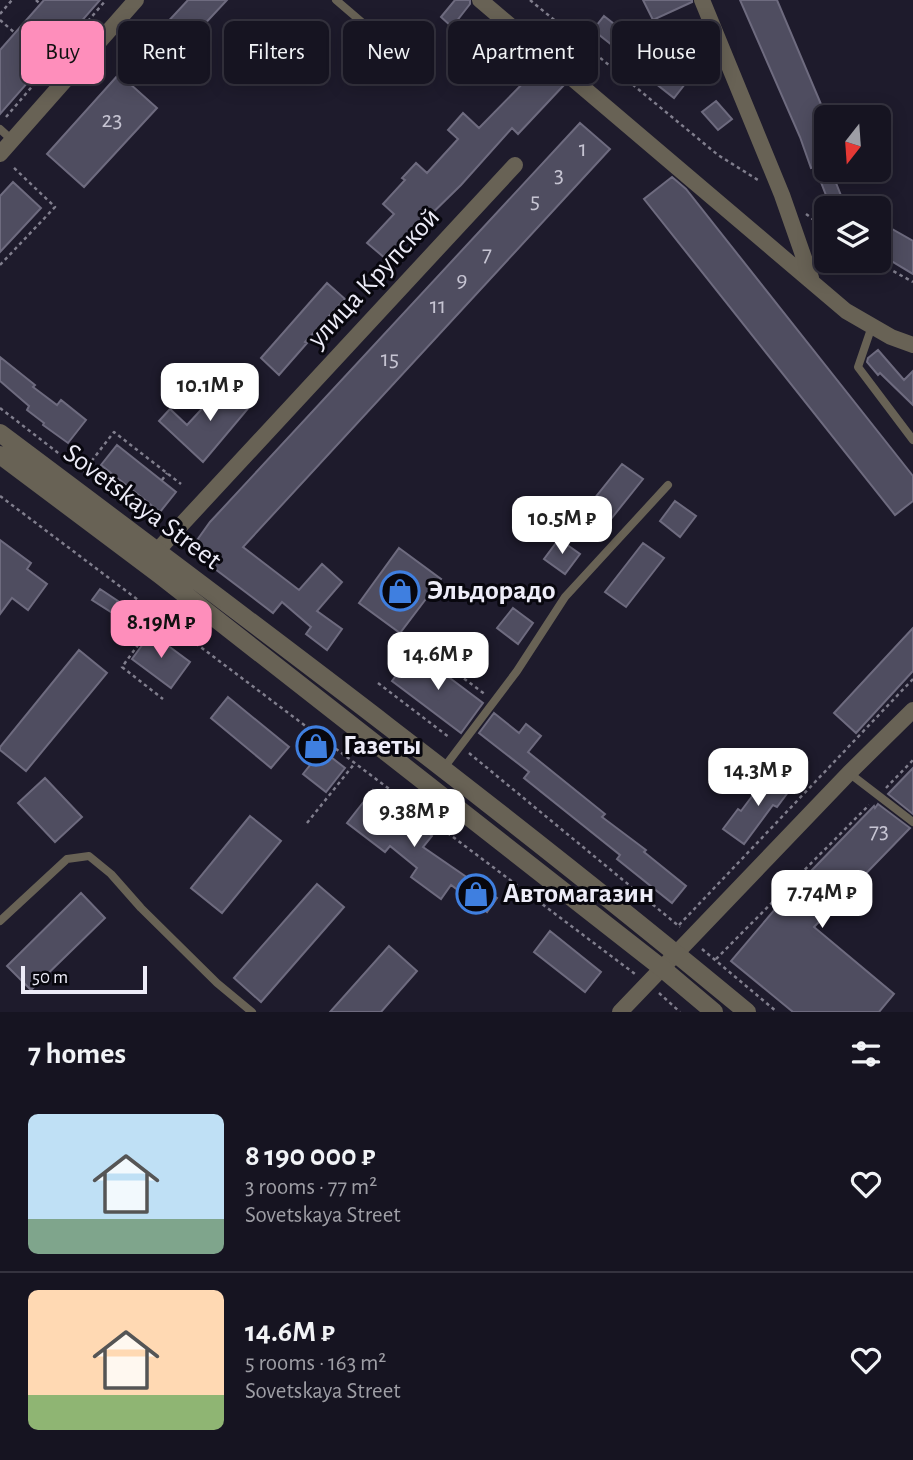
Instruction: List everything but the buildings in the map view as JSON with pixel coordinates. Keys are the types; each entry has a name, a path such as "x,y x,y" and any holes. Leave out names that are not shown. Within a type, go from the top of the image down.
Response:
{"street":[{"path":"5,158 6,135 135,0"},
{"path":"480,0 846,311 913,345"},
{"path":"702,0 782,195 811,280"},
{"name":"улица Крупской","path":"157,551 515,165"},
{"name":"Sovetskaya Street","path":"0,433 443,769 678,954 747,1012"},
{"name":"Sovetskaya Street","path":"0,456 160,575 663,969 714,1012"},
{"path":"620,1012 913,710"}],"lane":[{"path":"336,0 361,21"},
{"path":"872,326 858,367 913,440"},
{"path":"443,769 494,701 565,597 668,485"},
{"path":"849,773 913,822"},
{"path":"0,921 67,859 89,856 111,874 141,908 217,983 252,1012"}],"path":[{"path":"0,14 12,0"},
{"path":"36,0 40,4"},
{"path":"0,124 106,0"},
{"path":"530,0 718,155 782,195"},
{"path":"0,20 15,33"},
{"path":"0,265 55,207 5,158"},
{"path":"891,270 913,282"},
{"path":"83,472 114,432 181,484"},
{"path":"132,457 137,450"},
{"path":"162,480 167,473"},
{"path":"0,496 648,984 680,1012"},
{"path":"159,616 122,667 163,699"},
{"path":"404,641 407,636 494,701"},
{"path":"432,664 436,658"},
{"path":"679,925 913,679"},
{"path":"377,683 460,746 679,925 690,939 777,1012"},
{"path":"466,690 471,684"},
{"path":"701,974 913,760"},
{"path":"307,823 355,764"},
{"path":"673,1005 687,990"}],"place":[{"name":"Эльдорадо","path":"400,591"},
{"name":"Газеты","path":"316,746"},
{"name":"Автомагазин","path":"476,894"}]}
